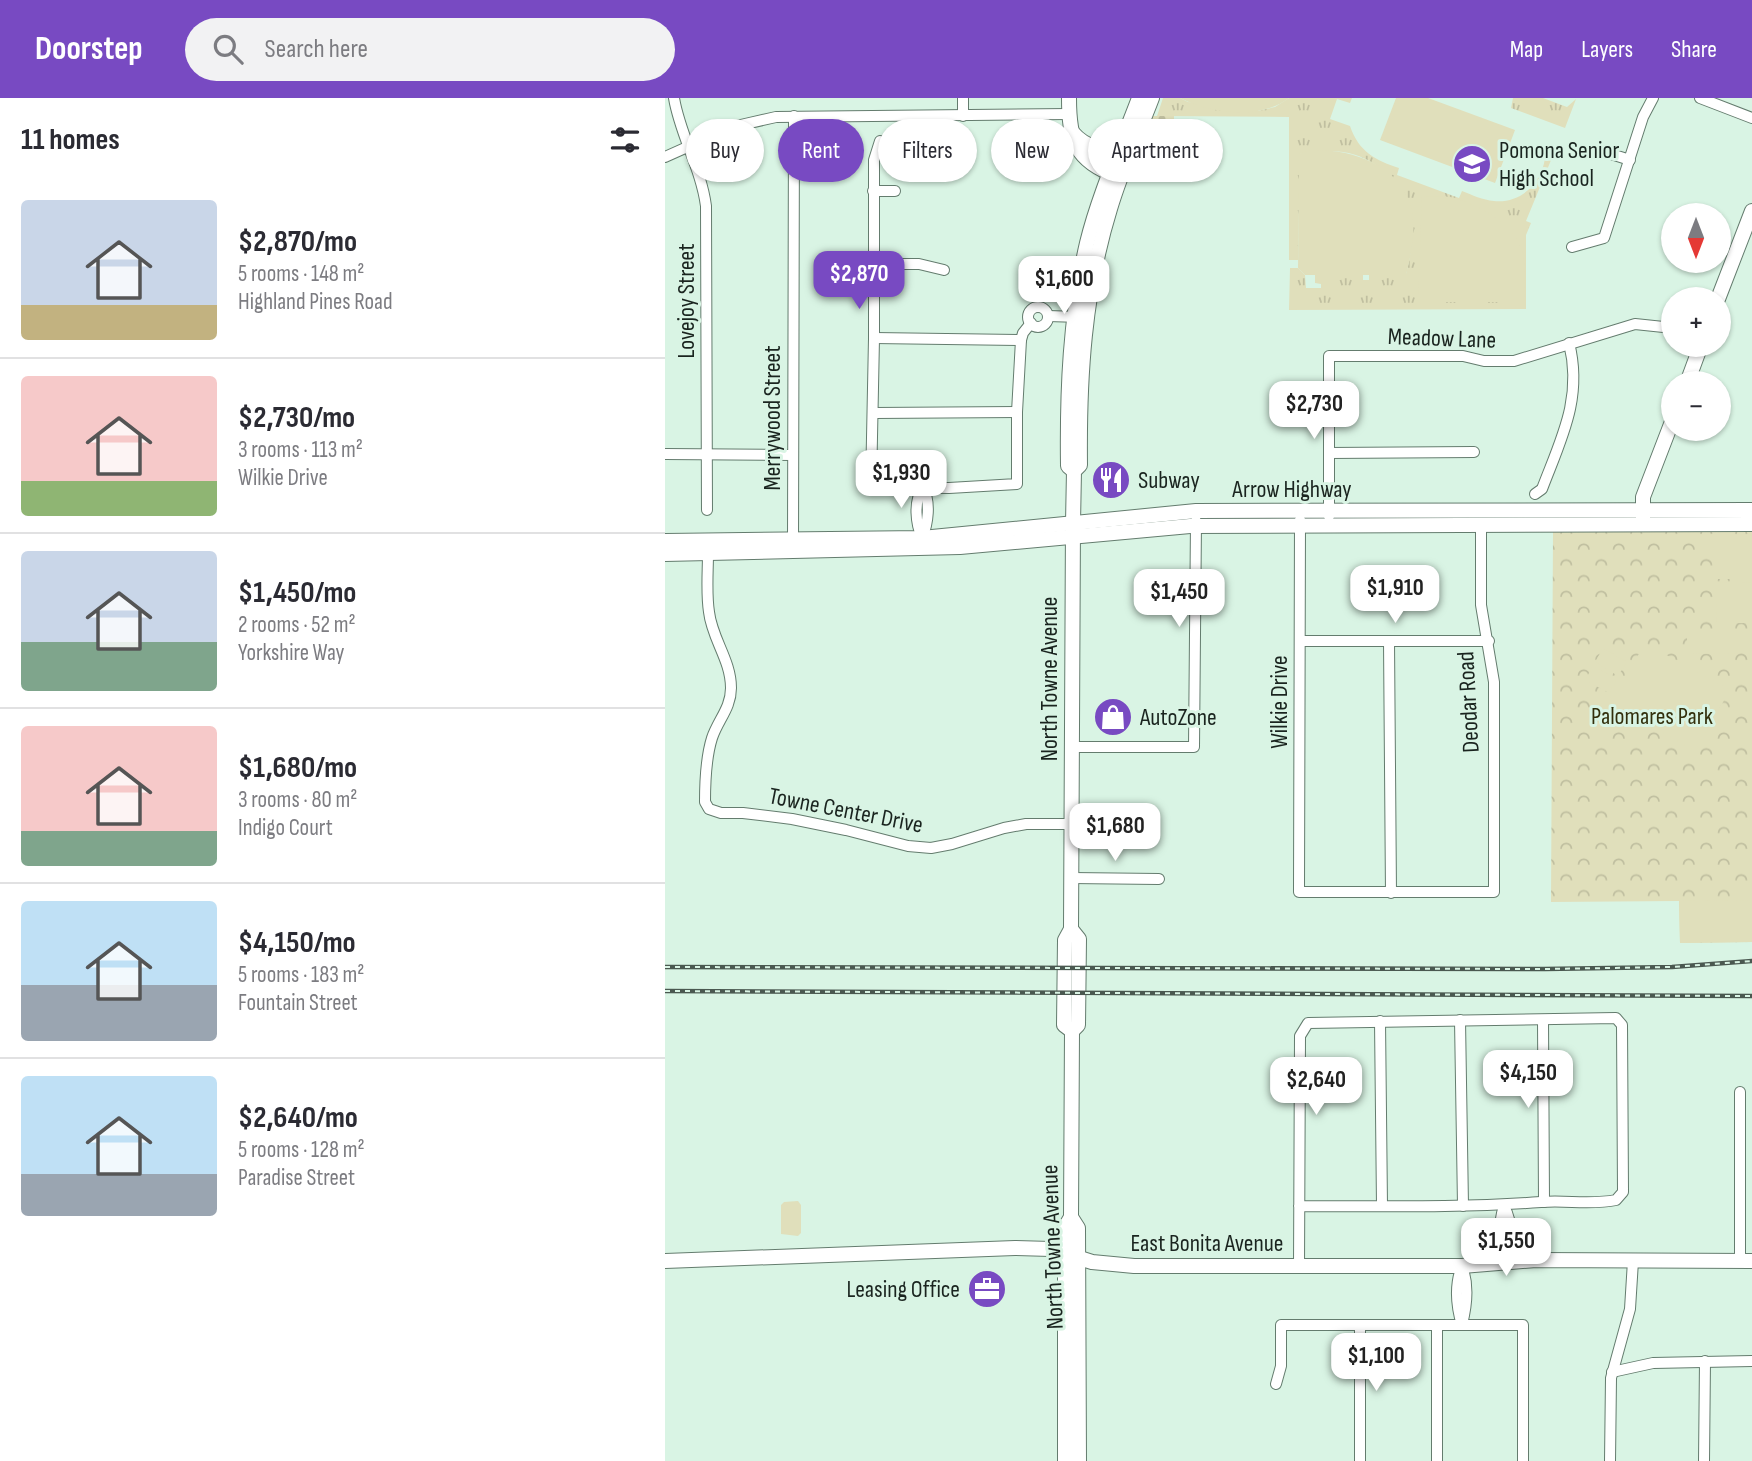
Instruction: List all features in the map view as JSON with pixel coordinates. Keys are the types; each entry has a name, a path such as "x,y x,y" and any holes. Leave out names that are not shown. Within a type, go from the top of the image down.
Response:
{"main road":[{"path":"1069,98 1069,119"},
{"name":"North Towne Avenue","path":"1131,119 1139,98"},
{"name":"North Towne Avenue","path":"1142,119 1152,98"},
{"path":"1074,145 1088,160"},
{"name":"North Towne Avenue","path":"1065,1461 1071,1256 1078,1228 1071,1217 1072,1031 1078,1025 1079,939 1071,929 1074,471 1080,465 1080,317 1087,242 1113,182"},
{"path":"1724,287 1752,211"},
{"path":"1643,517 1643,497 1665,441"},
{"name":"Arrow Highway","path":"1329,519 1481,510 1752,524"},
{"name":"Deodar Road","path":"1481,510 1481,525"},
{"name":"Arrow Highway","path":"665,554 1073,530 1196,518 1329,519 1481,525 1752,510"},
{"name":"Arrow Highway","path":"665,541 793,546 961,547 1073,530"},
{"name":"East Bonita Avenue","path":"665,1261 1008,1248 1051,1249 1108,1265 1462,1266 1536,1260 1746,1261"},
{"name":"North Towne Avenue","path":"1071,1256 1079,1461"}],"street":[{"name":"Lovejoy Street","path":"674,98 686,140"},
{"path":"963,98 963,116"},
{"path":"1572,247 1604,238 1643,117 1653,98"},
{"path":"1700,98 1752,118"},
{"path":"764,119 794,116 1069,114"},
{"name":"Merrywood Street","path":"793,546 794,116"},
{"path":"878,146 873,160 874,413 871,487 1017,484 1021,340 1031,323"},
{"path":"665,158 686,148"},
{"path":"1611,154 1630,160"},
{"name":"Lovejoy Street","path":"701,182 707,217 707,510"},
{"path":"873,191 895,191"},
{"path":"874,264 919,264 944,270"},
{"path":"1035,307 1044,309 1048,316 1047,322 1042,326 1031,323 1029,314 1035,307"},
{"path":"1048,316 1080,317"},
{"name":"Meadow Lane","path":"1329,453 1329,356 1463,356 1500,362 1514,361 1635,324 1661,327"},
{"path":"874,338 1021,340"},
{"path":"1535,494 1542,489 1572,407 1574,378 1569,343"},
{"path":"874,413 1017,412"},
{"path":"1329,519 1329,453 1473,452"},
{"path":"665,454 792,455"},
{"path":"922,538 917,527 917,495 923,488"},
{"path":"1072,747 1194,747 1196,518"},
{"name":"Wilkie Drive","path":"1300,519 1299,892 1391,893"},
{"name":"Deodar Road","path":"1391,893 1494,892 1494,682 1481,605 1481,525"},
{"name":"Towne Center Drive","path":"709,553 709,612 731,672 731,692 728,707 711,744 705,802 709,809 721,813 792,819 908,846 931,848 1026,824 1071,824"},
{"path":"1301,641 1489,641"},
{"path":"1389,641 1391,893"},
{"path":"1071,878 1159,879"},
{"path":"1299,1206 1504,1206 1544,1202 1605,1203 1616,1200 1623,1192 1622,1025 1616,1018 1308,1023 1300,1035 1299,1206 1300,1266"},
{"path":"1460,1020 1463,1206"},
{"path":"1543,1020 1544,1202"},
{"path":"1380,1021 1383,1206"},
{"path":"1740,1092 1746,1261"},
{"path":"1504,1206 1501,1216 1501,1250 1506,1263"},
{"path":"1610,1461 1612,1371 1630,1309 1633,1261"},
{"path":"1462,1266 1457,1278 1457,1308 1462,1325"},
{"path":"1276,1384 1281,1366 1281,1325 1523,1325 1523,1461"},
{"path":"1360,1325 1360,1461"},
{"path":"1437,1325 1437,1461"},
{"path":"1704,1461 1705,1361"},
{"path":"1612,1371 1653,1363 1752,1361"}],"green space":[{"path":"1163,98 1180,98 1188,102 1257,111 1275,107 1289,98 1352,98 1350,103 1337,99 1330,119 1350,126 1363,149 1382,162 1399,168 1397,175 1459,198 1462,191 1494,201 1516,198 1533,185 1539,176 1545,144 1556,148 1526,221 1531,223 1526,235 1526,309 1289,310 1290,268 1298,268 1305,275 1306,288 1321,288 1321,284 1315,283 1315,275 1363,274 1363,280 1369,280 1369,275 1406,274 1412,231 1408,204 1403,192 1383,170 1359,156 1338,151 1300,154 1298,260 1289,260 1289,117 1157,116"},
{"path":"1180,98 1289,98 1264,110 1235,112 1206,108"},
{"path":"1396,98 1428,98 1515,130 1495,183 1380,140"},
{"path":"1513,98 1543,98 1567,107 1576,99 1565,128 1511,108"},
{"path":"1153,116 1174,116 1174,119 1152,119"},
{"path":"1311,150 1356,156 1370,161 1395,178 1410,204 1413,222 1412,248 1406,275 1305,275 1298,268 1299,154"},
{"path":"1422,196 1464,201 1486,211 1513,233 1523,253 1524,302 1425,302 1418,296"},
{"name":"Palomares Park","path":"1752,530 1752,942 1680,943 1679,901 1551,902 1553,532"},
{"path":"1717,539 1752,539 1752,579 1717,579"},
{"path":"1717,582 1752,583 1752,623 1716,623"},
{"path":"1687,624 1693,624 1702,633 1741,633 1747,639 1747,649 1742,653 1692,654 1687,649"},
{"path":"1645,643 1730,690 1695,751 1611,703"},
{"path":"1603,648 1627,662 1618,676 1595,662"},
{"path":"1593,666 1617,679 1609,693 1585,680"},
{"path":"1752,900 1752,942 1680,943 1679,901"},
{"path":"798,1201 801,1205 801,1233 798,1236 781,1234 781,1205 784,1202"}],"railway":[{"path":"665,967 1545,969 1672,967 1752,961"},
{"path":"665,991 1752,996"}],"place":[{"name":"Pomona Senior High School","path":"1472,164"},
{"name":"Subway","path":"1111,480"},
{"name":"AutoZone","path":"1113,717"},
{"name":"Leasing Office","path":"987,1289"}]}
